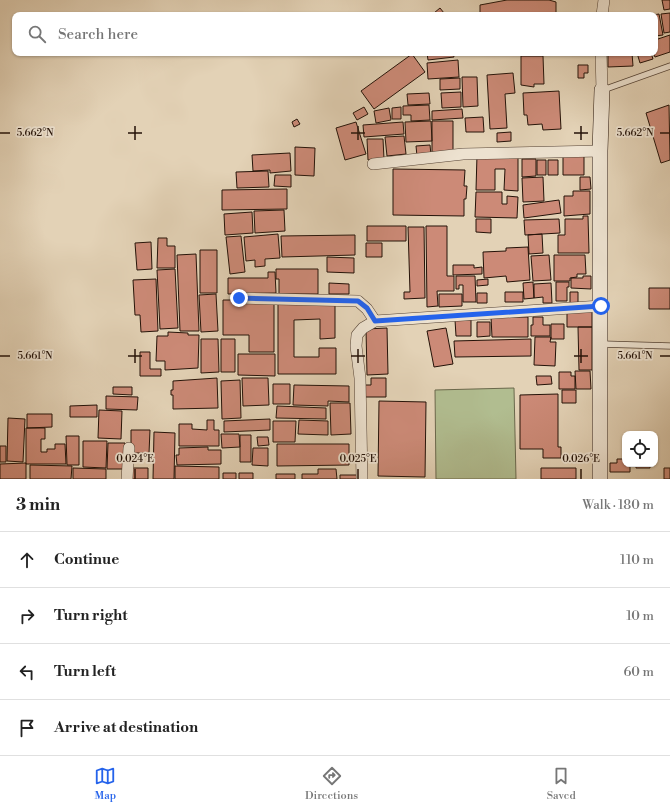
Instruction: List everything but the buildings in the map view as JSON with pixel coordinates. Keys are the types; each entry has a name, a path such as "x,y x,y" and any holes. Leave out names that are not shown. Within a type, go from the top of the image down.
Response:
{"street":[{"path":"602,12 604,0"},
{"path":"600,479 601,56"},
{"path":"373,164 463,154 600,151"},
{"path":"239,298 358,301 367,308 375,321"},
{"path":"362,479 360,378 356,346 357,336 363,328 375,321 601,306"},
{"path":"127,479 129,448"}],"lane":[{"path":"602,90 670,66"},
{"path":"601,344 670,346"}],"green space":[{"path":"514,388 516,479 436,479 435,390"}],"route":[{"path":"239,298 358,301 367,308 375,321 601,306"}]}
